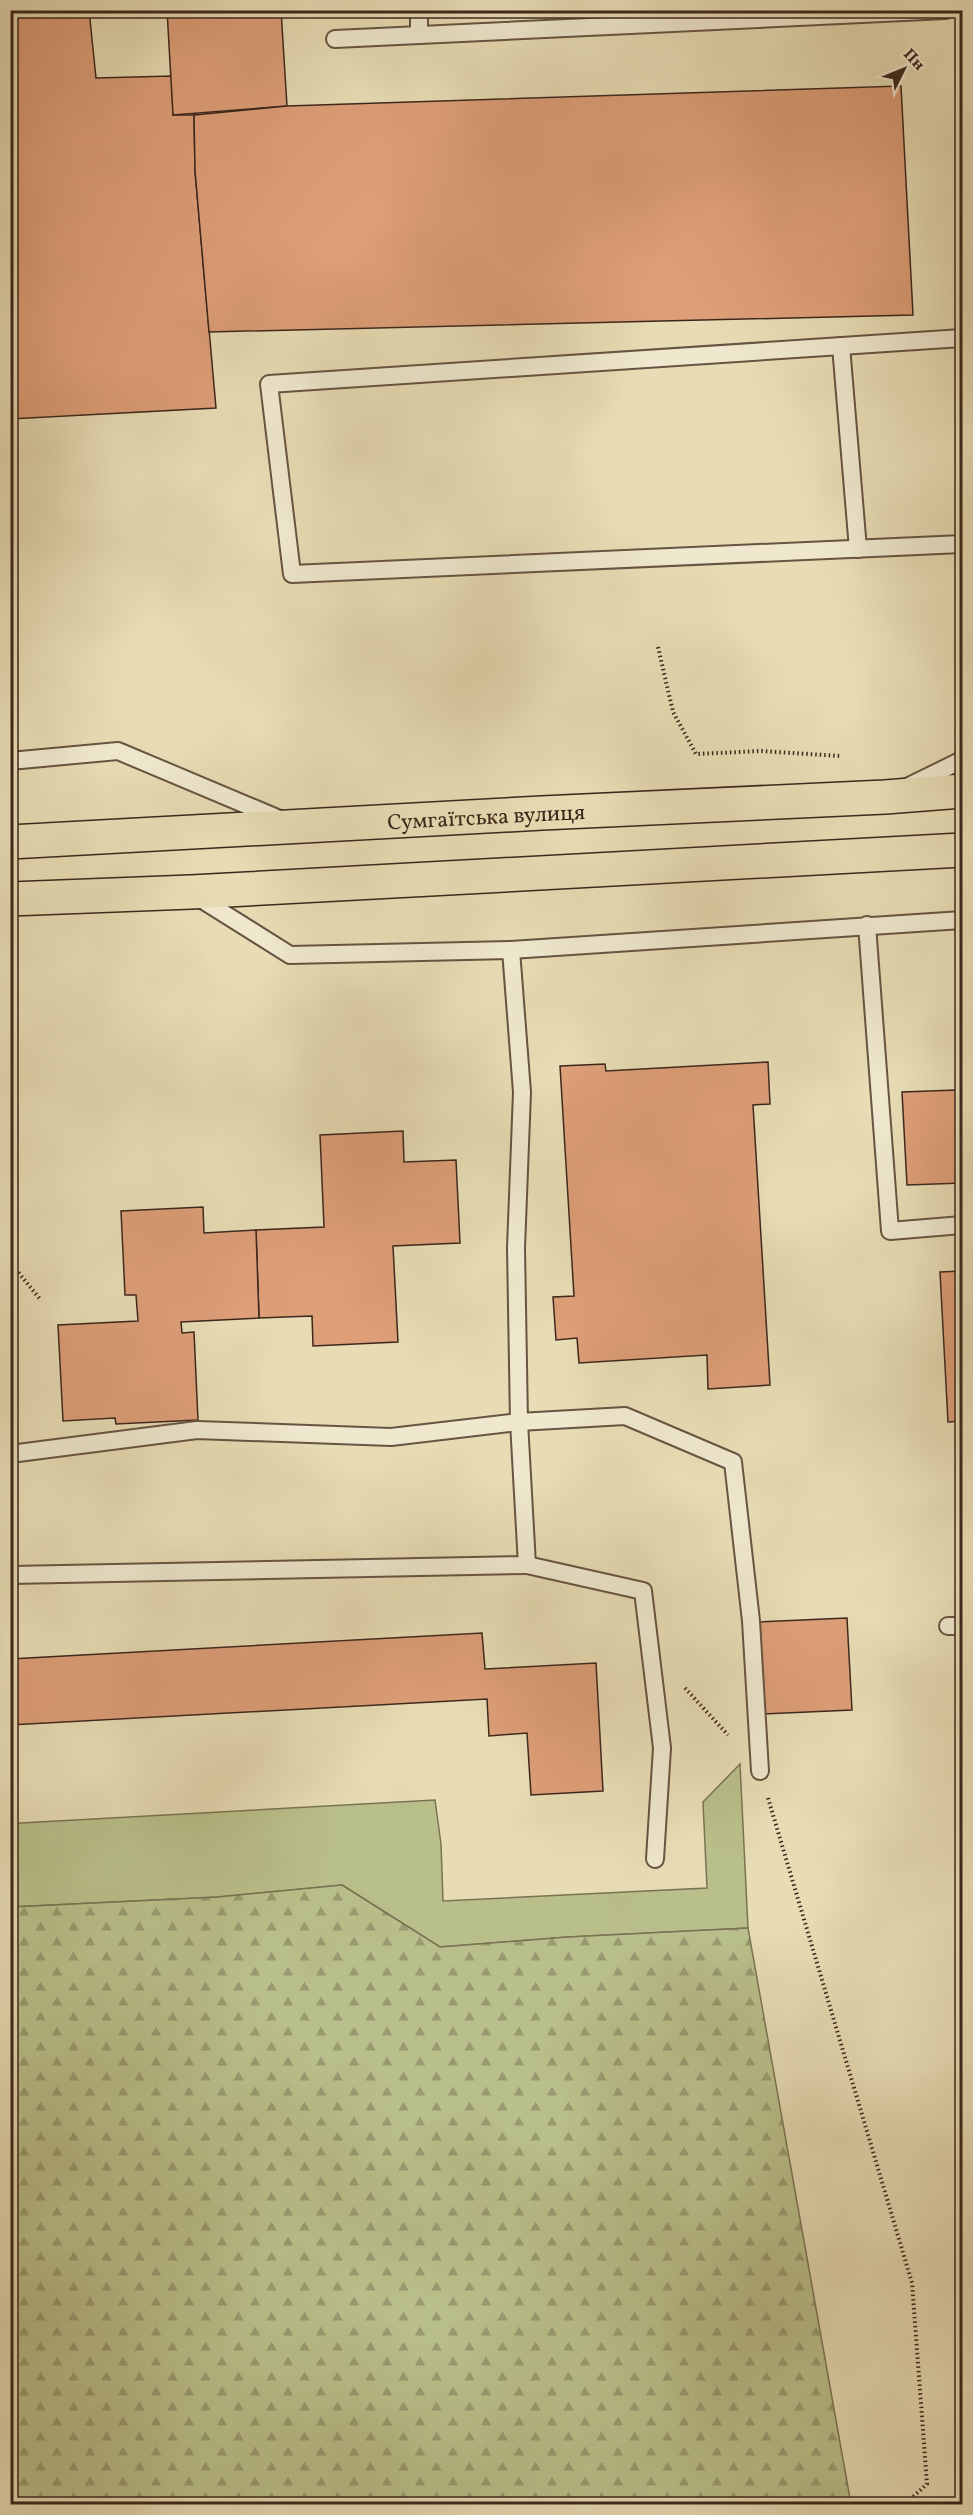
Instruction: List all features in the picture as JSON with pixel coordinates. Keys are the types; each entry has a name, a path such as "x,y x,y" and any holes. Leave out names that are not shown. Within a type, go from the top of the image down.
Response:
{"main road":[{"name":"Сумгаїтська вулиця","path":"10,842 885,797 963,791"},
{"path":"10,899 191,892 963,850"}],"lane":[{"path":"419,10 419,35"},
{"path":"335,39 946,10"},
{"path":"963,338 269,384 292,574 963,544"},
{"path":"841,346 858,549"},
{"path":"10,760 118,752 299,828"},
{"path":"885,797 963,760"},
{"path":"191,892 290,955 512,950 963,920"},
{"path":"867,925 890,1231 963,1225"},
{"path":"512,950 522,1092 516,1248 519,1422 526,1565"},
{"path":"10,1454 197,1430 391,1437 519,1422 625,1416 733,1462 751,1621 760,1771"},
{"path":"10,1575 526,1565 643,1592 662,1748 654,1859"}],"path":[{"path":"658,647 673,712 696,754 761,751 840,756"},
{"path":"10,1262 40,1299"},
{"path":"650,1650 760,1771 912,2283 927,2484 905,2505"}],"green space":[{"path":"740,1764 748,1928 568,1937 440,1947 342,1885 218,1897 11,1907 11,1829 13,1825 435,1800 441,1844 443,1901 707,1888 703,1802"},
{"path":"342,1885 440,1947 568,1937 748,1928 851,2504 11,2504 11,1907 218,1897"}],"building":[{"path":"10,10 89,10 96,78 172,76 173,115 194,115 195,171 216,408 10,419"},
{"path":"167,10 281,10 287,106 173,115"},
{"path":"901,86 913,315 209,332 195,171 194,115 287,106"},
{"path":"768,1062 770,1104 753,1105 770,1385 708,1389 707,1355 579,1363 577,1338 556,1340 553,1297 574,1296 560,1066 605,1064 606,1071"},
{"path":"956,1090 957,1105 962,1104 962,1183 907,1185 902,1092"},
{"path":"403,1131 404,1162 456,1160 460,1243 393,1246 398,1342 313,1346 312,1316 259,1318 256,1230 324,1227 320,1135"},
{"path":"203,1207 204,1233 256,1230 259,1318 181,1322 182,1333 194,1332 198,1420 116,1424 115,1418 63,1421 58,1325 138,1321 136,1295 125,1295 121,1211"},
{"path":"962,1271 962,1421 948,1422 940,1272"},
{"path":"847,1618 852,1710 763,1714 758,1622"},
{"path":"482,1633 485,1669 596,1663 603,1791 531,1795 527,1733 489,1736 487,1699 10,1725 10,1659"}]}
